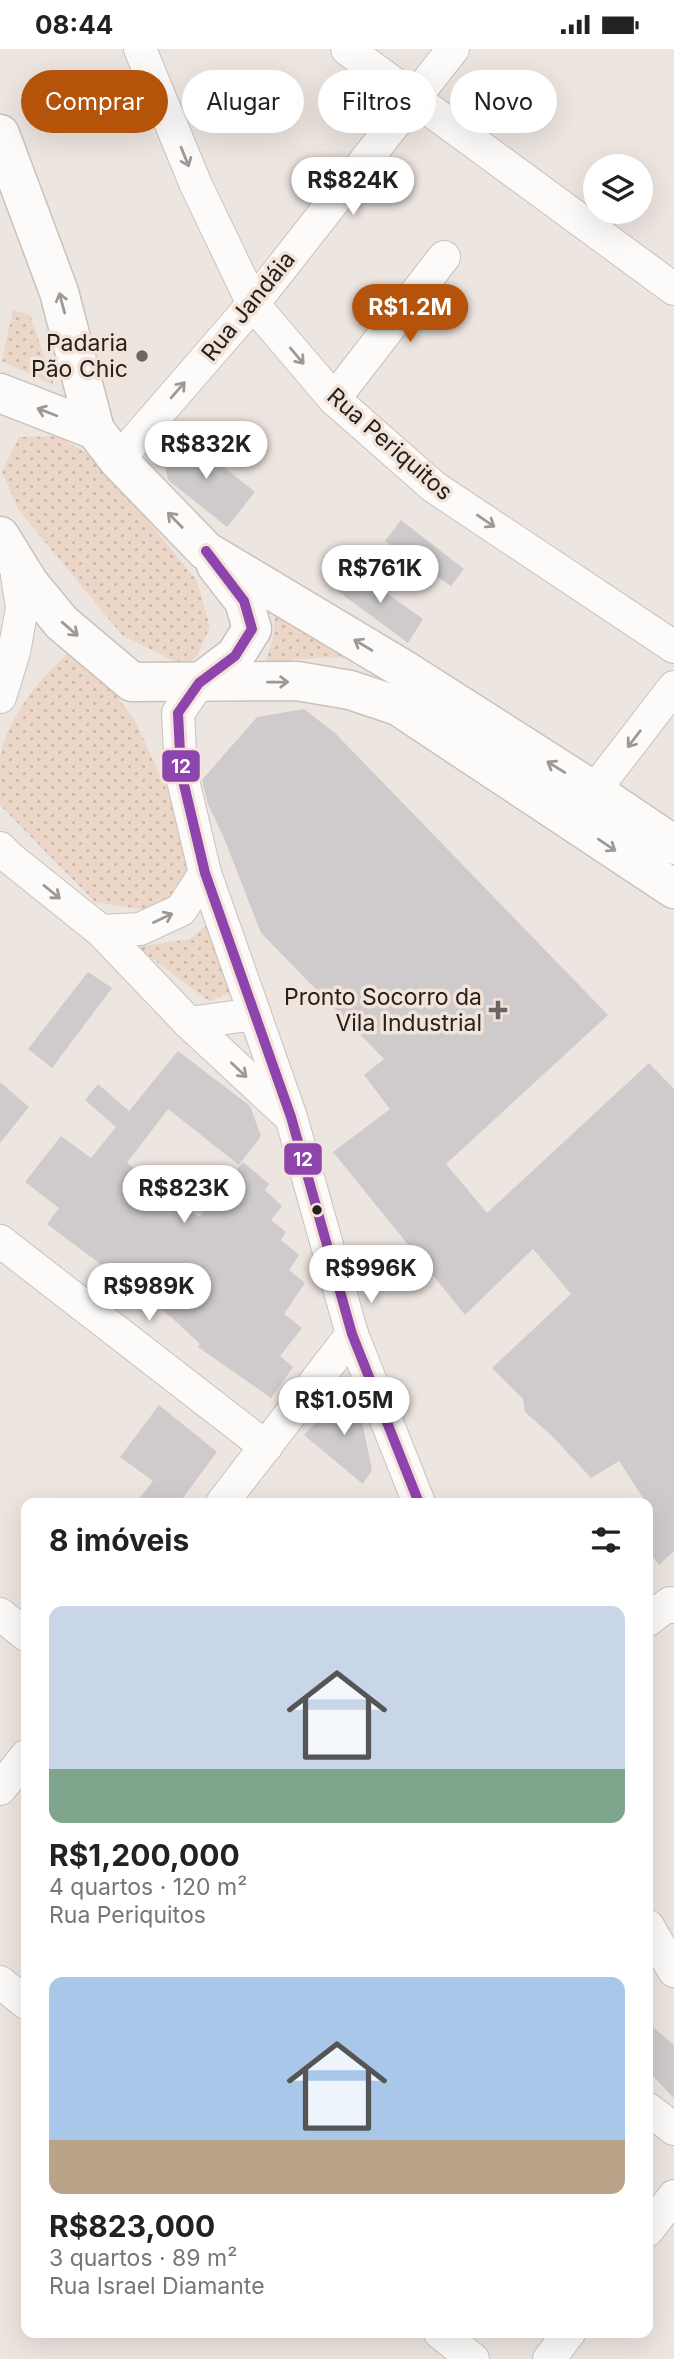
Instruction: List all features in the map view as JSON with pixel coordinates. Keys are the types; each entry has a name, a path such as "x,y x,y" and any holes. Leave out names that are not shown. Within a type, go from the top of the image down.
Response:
{"main road":[{"path":"0,134 59,292 95,430 118,460 206,551 244,601 252,629 235,656 199,683"},
{"path":"0,393 95,430"},
{"path":"5,548 62,623 132,682 297,681 350,690 398,706 674,889"},
{"path":"206,551 403,669 674,845"}],"street":[{"name":"Rua Periquitos","path":"140,49 196,185 253,304 334,399 434,487 674,647"},
{"path":"346,49 374,70"},
{"name":"Rua Jandáia","path":"436,70 453,49"},
{"path":"436,116 674,289"},
{"name":"Rua Jandáia","path":"118,460 253,304 386,133"},
{"path":"334,399 444,257"},
{"path":"0,697 14,652 22,608 5,548"},
{"path":"199,683 178,713 181,772 205,873 291,1117 352,1334 417,1498"},
{"path":"594,791 674,687"},
{"path":"0,848 101,931 189,1023 291,1117"},
{"path":"101,931 140,929 181,909 205,873"},
{"path":"189,1023 255,1014"},
{"path":"0,1241 265,1447"},
{"path":"226,1498 352,1334"},
{"path":"653,1615 670,1603 674,1608"},
{"path":"0,1614 21,1631"},
{"path":"0,1789 21,1762"},
{"path":"653,1935 674,1971"},
{"path":"0,1982 21,1999"},
{"path":"653,2113 674,2129"},
{"path":"653,2223 674,2196"},
{"path":"446,2338 473,2359"},
{"path":"549,2359 565,2338"}],"shaded area":[{"path":"13,310 30,315 54,385 2,361"},
{"path":"58,436 99,461 197,581 210,627 197,656 184,666 122,635 18,509 2,472 19,437"},
{"path":"274,606 360,657 296,659 263,667 273,637"},
{"path":"69,653 98,672 134,719 169,794 195,865 158,912 95,902 0,805 0,756 10,728 37,686"},
{"path":"217,916 243,988 209,1001 137,947 190,939"}],"building":[{"path":"181,433 255,492 227,527 168,480 163,457"},
{"path":"401,520 464,569 451,586 385,541"},
{"path":"351,568 423,619 408,643 335,589"},
{"name":"Pronto Socorro da Vila Industrial","path":"304,709 335,733 608,1015 446,1164 487,1213 649,1063 674,1089 674,1551 659,1565 653,1557 653,1498 643,1498 619,1461 591,1478 552,1436 525,1412 523,1399 492,1368 571,1294 533,1249 465,1315 333,1152 390,1109 364,1075 384,1059 261,933 208,804 202,780 257,717"},
{"path":"88,972 112,988 52,1068 28,1049"},
{"path":"178,1051 250,1106 261,1136 239,1165 168,1109 127,1163 199,1217 243,1162 269,1184 265,1190 282,1206 271,1220 286,1232 281,1240 299,1255 289,1270 305,1283 284,1314 302,1328 280,1356 293,1367 271,1398 198,1347 200,1344 171,1317 47,1224 59,1208 25,1182 61,1136 91,1158 116,1127 85,1100 98,1084 129,1111"},
{"path":"0,1082 29,1107 0,1143"},
{"path":"342,1395 357,1398 372,1470 363,1484 304,1435"},
{"path":"159,1405 217,1452 183,1498 140,1498 153,1481 120,1457"},
{"path":"653,2027 674,2045 674,2098 653,2076"}],"transit line":[{"name":"12","path":"206,551 244,601 252,629 235,656 199,683 178,713 181,772 205,873 291,1117 352,1334 417,1498"}],"place":[{"name":"Padaria Pão Chic","path":"142,356"},
{"name":"Pronto Socorro da Vila Industrial","path":"498,1010"}]}
